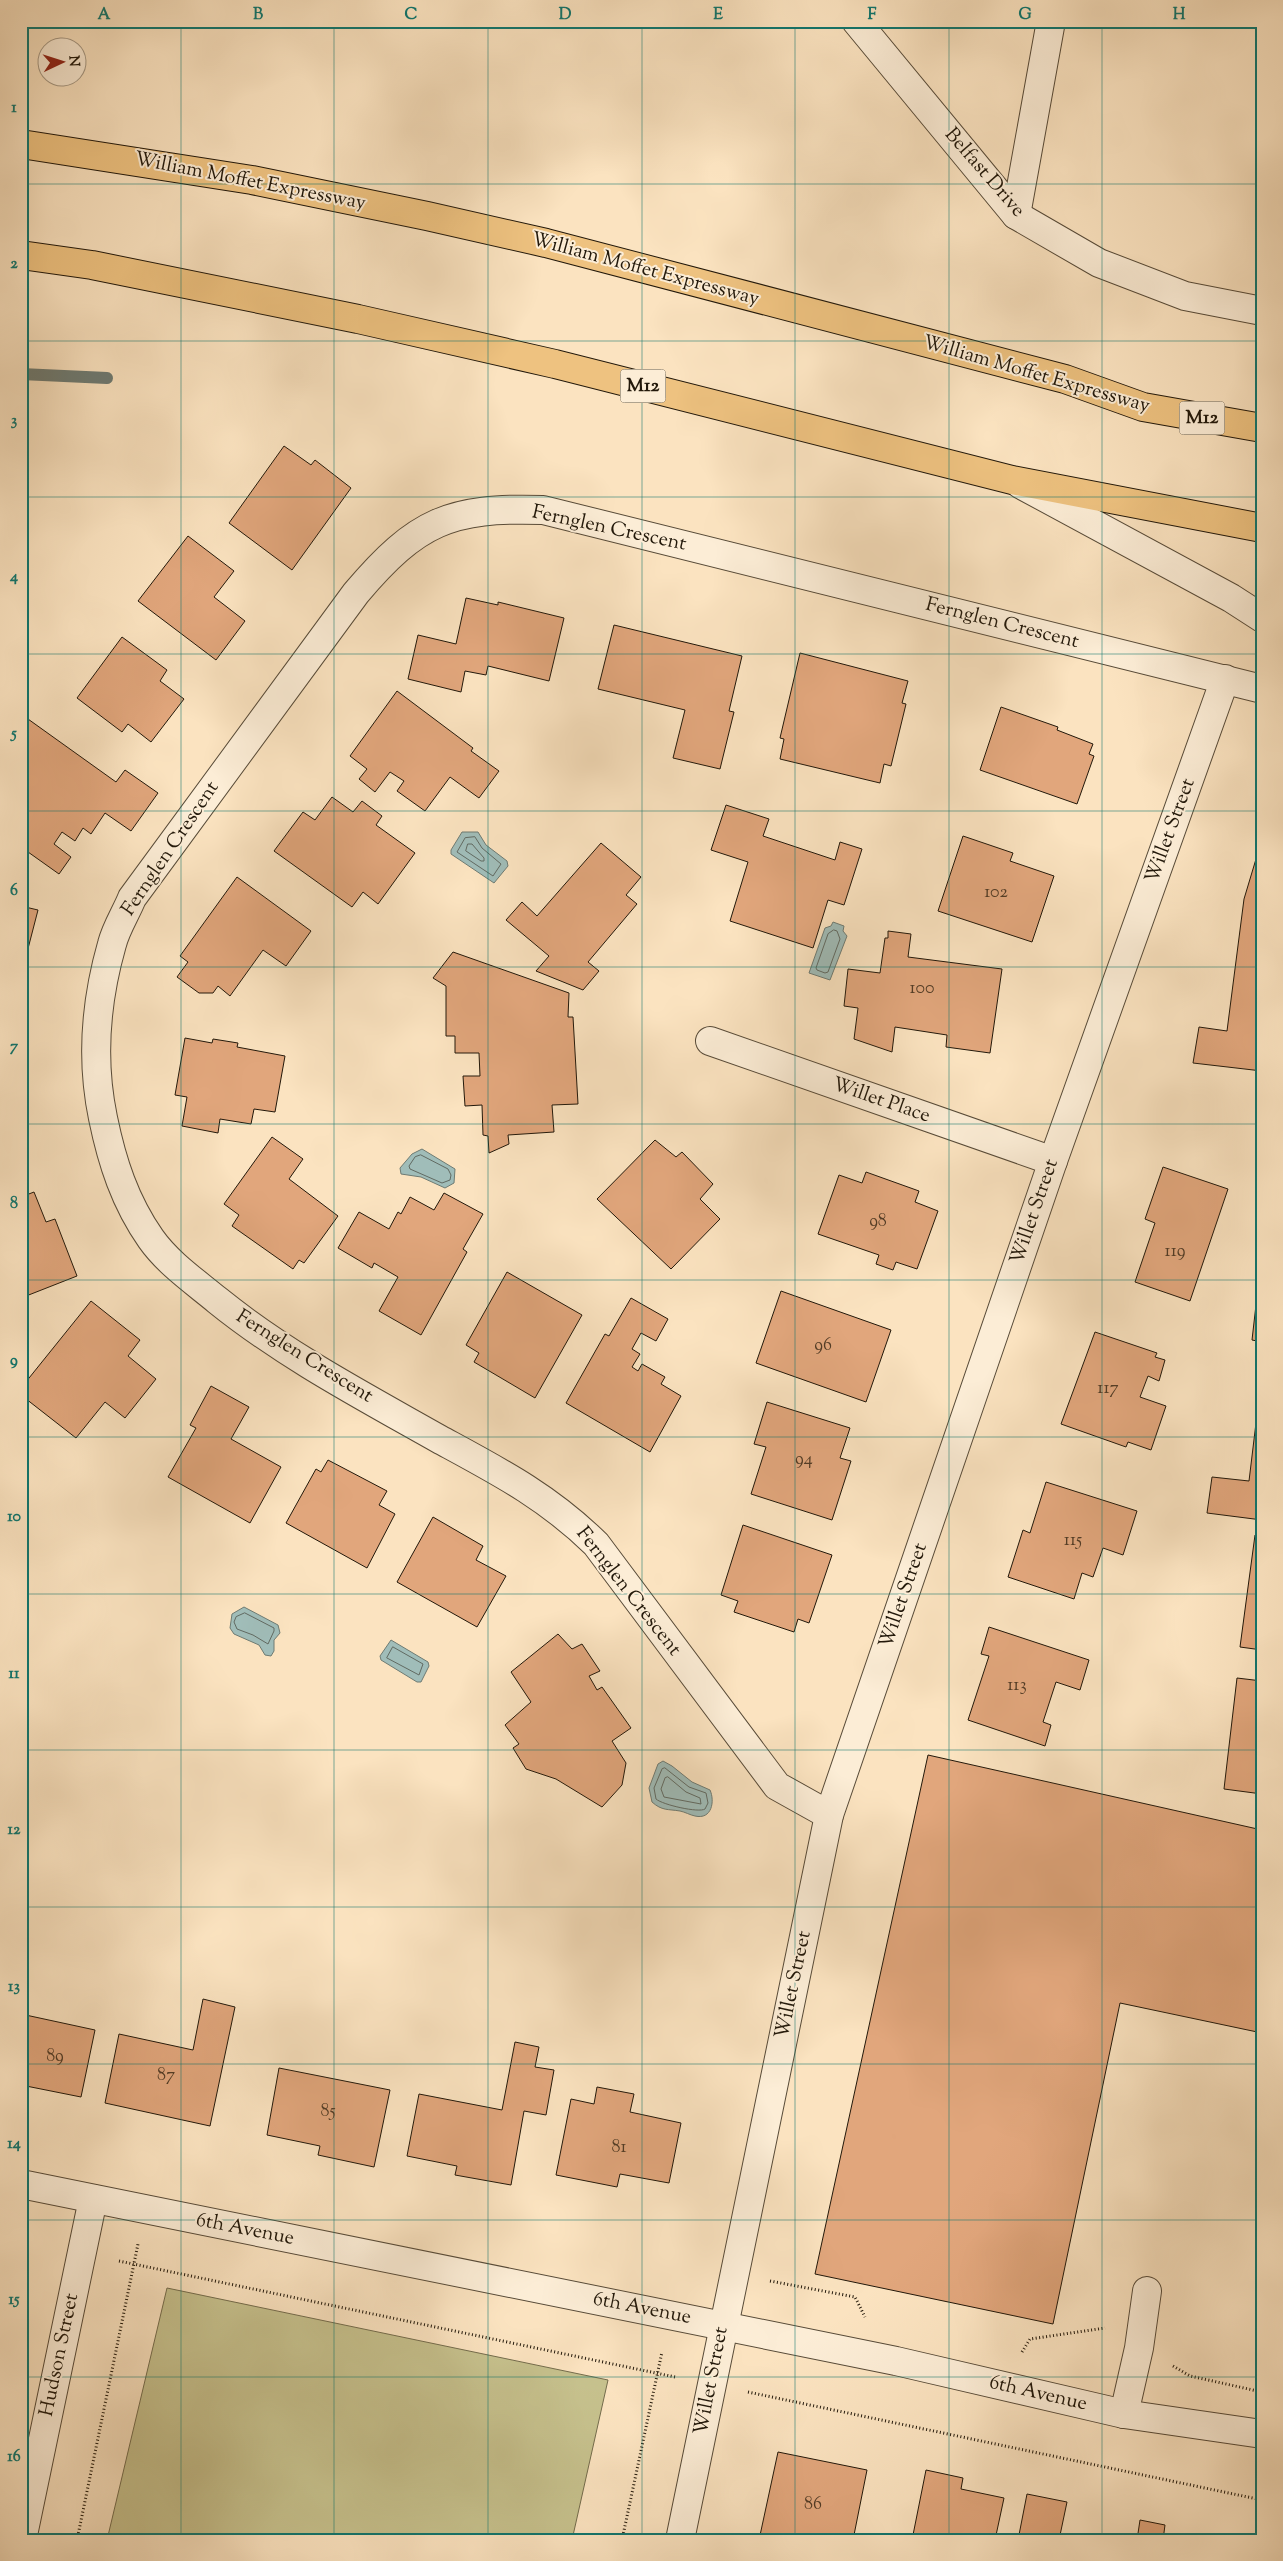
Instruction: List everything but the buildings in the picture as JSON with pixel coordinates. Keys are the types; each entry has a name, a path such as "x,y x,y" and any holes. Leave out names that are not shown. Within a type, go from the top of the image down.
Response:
{"main road":[{"name":"William Moffet Expressway","path":"21,144 252,180 546,243 1065,379 1143,407 1262,428"},
{"name":"M12","path":"21,255 92,265 376,323 555,364 1012,480 1262,528"}],"street":[{"name":"Belfast Drive","path":"856,21 1016,215 1099,263 1185,296 1262,311"},
{"path":"1016,215 1052,21"},
{"path":"1012,480 1230,598 1262,618"},
{"name":"Fernglen Crescent","path":"829,1815 777,1786 596,1544 572,1520 549,1502 514,1480 350,1389 256,1331 176,1266 152,1240 127,1199 111,1158 98,1096 96,1039 102,986 112,942 132,898 356,593 382,563 416,534 431,525 465,514 501,509 543,510 1262,689"},
{"name":"Willet Street","path":"680,2540 829,1815 1053,1161 1225,679"},
{"name":"Willet Place","path":"710,1041 1053,1161"},
{"name":"6th Avenue","path":"21,2184 896,2361 1124,2414 1262,2434"},
{"name":"Hudson Street","path":"22,2540 92,2199"},
{"path":"1124,2414 1139,2348 1147,2291"}],"path":[{"path":"82,2251 134,2265 1262,2500"},
{"path":"76,2540 134,2265"},
{"path":"735,2273 855,2297 869,2325"},
{"path":"1021,2354 1030,2338 1118,2326 1139,2348 1190,2376 1262,2392"},
{"path":"622,2540 656,2373"}],"shaded area":[{"path":"167,2288 608,2380 572,2540 107,2540"}],"water":[{"path":"462,832 478,832 486,845 507,861 508,866 494,883 451,854 451,850"},
{"path":"833,922 844,926 843,931 847,936 830,980 809,973 825,928 831,926"},
{"path":"422,1149 455,1169 454,1183 445,1188 421,1177 401,1174 400,1168 412,1154"},
{"path":"244,1607 278,1625 280,1633 274,1640 274,1651 271,1656 265,1655 259,1645 234,1634 230,1628 232,1614"},
{"path":"391,1640 428,1662 429,1666 421,1682 417,1682 381,1660 380,1656"},
{"path":"663,1761 692,1782 710,1790 712,1804 709,1812 705,1815 695,1816 662,1808 652,1802 649,1788 658,1764"}],"waterway":[{"path":"21,374 107,378"}]}
